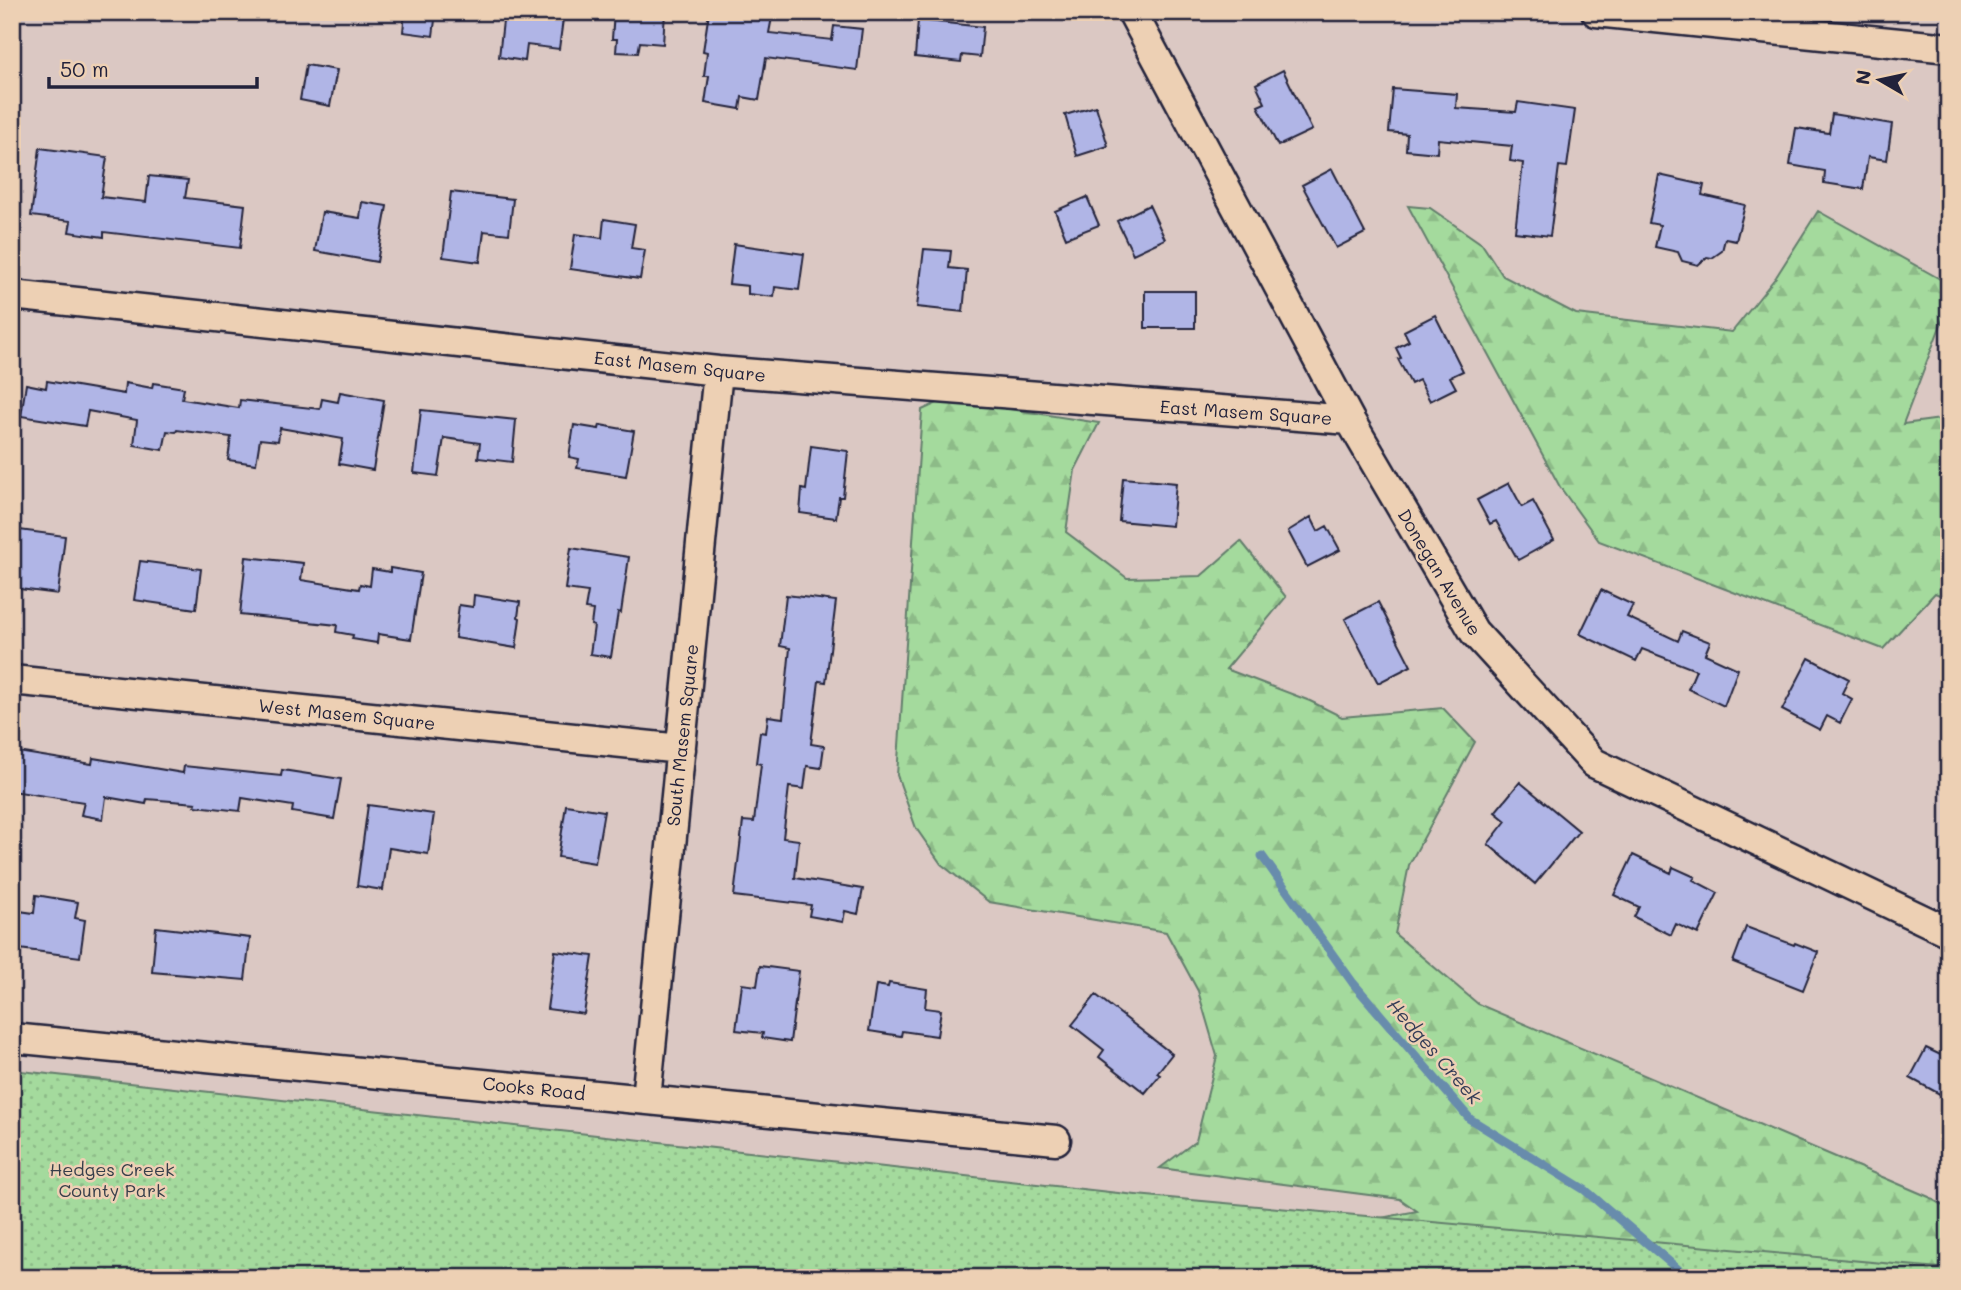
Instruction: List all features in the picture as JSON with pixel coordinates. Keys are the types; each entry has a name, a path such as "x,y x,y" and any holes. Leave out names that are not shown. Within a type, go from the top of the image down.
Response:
{"street":[{"name":"Donegan Avenue","path":"1132,12 1350,420 1474,632 1594,763 1949,932"},
{"path":"1596,12 1949,48"},
{"name":"East Masem Square","path":"12,295 718,371 1350,420"},
{"name":"South Masem Square","path":"646,1099 718,371"},
{"name":"West Masem Square","path":"12,680 681,749"},
{"name":"Cooks Road","path":"12,1038 1056,1140"}],"green space":[{"path":"1408,206 1430,208 1482,244 1503,276 1576,314 1732,332 1776,277 1818,211 1949,284 1949,303 1903,424 1949,418 1949,599 1935,593 1883,649 1599,541 1560,487"},
{"path":"946,399 1099,423 1075,470 1066,532 1127,578 1201,576 1241,541 1286,597 1226,669 1310,701 1342,717 1443,708 1475,742 1409,865 1395,934 1478,1004 1929,1197 1949,1210 1949,1278 12,1278 1340,1226 1417,1211 1400,1199 1160,1168 1196,1141 1217,1056 1198,991 1166,932 989,902 941,864 916,828 897,775 922,410"},
{"name":"Hedges Creek County Park","path":"12,1070 1136,1195 1949,1269 1949,1278 12,1278"}],"building":[{"path":"405,12 436,12 433,36 403,32"},
{"path":"504,12 564,12 559,49 527,45 525,61 499,57"},
{"path":"614,12 665,12 663,44 640,42 638,53 616,52 617,39 612,39"},
{"path":"709,12 773,12 769,33 832,40 834,26 862,29 857,70 766,58 759,100 742,97 740,109 705,103 709,76 704,76 707,52 703,51"},
{"path":"918,20 983,27 980,57 962,55 961,62 915,57"},
{"path":"306,65 337,70 330,106 300,100"},
{"path":"1283,70 1312,130 1278,146 1258,106 1265,103 1256,84"},
{"path":"1393,89 1457,94 1456,108 1516,112 1518,102 1575,110 1567,167 1559,166 1550,236 1515,232 1523,163 1510,161 1512,146 1438,139 1437,153 1406,150 1407,134 1389,132"},
{"path":"1096,106 1108,146 1077,156 1065,115"},
{"path":"1832,114 1892,124 1887,160 1868,157 1863,189 1824,183 1825,171 1790,165 1796,128 1829,133"},
{"path":"40,148 107,157 101,197 146,202 149,176 188,180 185,198 245,205 240,248 104,232 104,237 69,232 71,221 31,216"},
{"path":"1332,169 1365,233 1336,248 1302,185"},
{"path":"1659,175 1704,185 1702,195 1745,205 1736,241 1725,239 1722,251 1712,258 1707,257 1698,265 1682,261 1678,252 1655,247 1660,225 1649,223"},
{"path":"451,192 513,199 509,234 484,231 480,262 443,257"},
{"path":"1087,197 1099,225 1066,238 1055,211"},
{"path":"362,202 387,206 377,262 315,251 322,212 360,218"},
{"path":"1149,205 1165,239 1133,254 1117,221"},
{"path":"604,219 635,224 631,248 645,250 640,279 570,269 575,234 602,238"},
{"path":"734,244 804,254 799,290 775,287 774,297 748,294 748,286 729,284"},
{"path":"924,249 951,251 949,268 967,270 963,312 917,307"},
{"path":"1145,291 1195,291 1195,328 1145,328"},
{"path":"1435,315 1463,371 1450,377 1456,388 1430,401 1419,380 1411,384 1398,359 1401,358 1396,348 1409,341 1404,331"},
{"path":"47,381 124,394 125,383 152,388 153,383 184,388 182,399 239,408 240,400 320,409 322,399 338,402 340,392 384,400 373,470 339,464 343,439 280,428 278,441 260,439 256,464 228,460 231,437 167,431 163,450 134,445 137,420 88,411 85,426 21,416 26,384 46,388"},
{"path":"421,410 516,420 512,462 478,458 480,443 444,438 438,476 414,473"},
{"path":"574,425 599,429 600,425 634,431 626,476 577,468 579,459 569,457"},
{"path":"811,446 848,451 843,497 839,497 836,518 800,513 802,489 806,490"},
{"path":"1123,478 1176,483 1172,526 1119,521"},
{"path":"1509,483 1522,507 1533,501 1554,540 1518,560 1496,521 1490,524 1477,500"},
{"path":"1311,517 1318,531 1327,526 1340,550 1307,567 1288,531"},
{"path":"12,529 65,536 58,594 12,588"},
{"path":"571,548 629,557 611,657 590,654 594,626 591,625 593,610 585,609 588,592 565,589"},
{"path":"246,557 303,563 301,580 359,589 360,584 370,586 372,569 390,572 390,568 421,573 411,639 378,634 377,643 352,639 353,635 336,632 337,625 240,615"},
{"path":"140,561 201,569 196,609 134,600"},
{"path":"1601,590 1633,605 1627,617 1678,641 1682,631 1710,642 1705,654 1738,669 1724,706 1688,689 1696,670 1642,649 1636,661 1580,634"},
{"path":"474,595 520,602 516,648 455,638 459,605 473,607"},
{"path":"786,595 836,601 826,682 819,681 811,744 824,746 821,768 807,766 804,789 789,787 783,838 799,840 795,878 863,889 858,914 845,911 843,922 809,916 811,905 734,896 743,821 754,822 761,764 756,763 760,732 766,733 768,716 783,718 790,648 780,646"},
{"path":"1378,602 1411,666 1378,683 1345,619"},
{"path":"1809,658 1849,679 1842,693 1852,699 1840,723 1827,716 1820,730 1782,710"},
{"path":"12,751 92,764 93,758 183,773 184,766 281,776 282,770 341,779 334,819 292,812 293,806 242,798 240,811 195,806 196,803 147,799 146,804 106,797 103,819 81,815 84,802 12,791"},
{"path":"1520,782 1579,831 1535,884 1488,844 1506,821 1495,812"},
{"path":"368,805 434,814 428,854 389,848 383,890 357,886"},
{"path":"566,805 604,811 595,863 558,857"},
{"path":"1633,855 1671,873 1673,867 1695,877 1693,880 1718,893 1698,934 1676,924 1671,935 1634,917 1639,907 1614,895"},
{"path":"36,895 78,902 75,918 85,920 80,957 12,948 12,910 34,913"},
{"path":"156,927 250,938 245,980 152,972"},
{"path":"1746,927 1818,952 1803,990 1733,962"},
{"path":"555,951 593,956 584,1014 547,1009"},
{"path":"760,966 799,971 790,1042 762,1038 763,1033 736,1030 742,984 757,986"},
{"path":"889,983 927,989 925,1008 941,1010 937,1036 902,1031 901,1036 869,1031 876,985 888,987"},
{"path":"1096,995 1172,1054 1145,1093 1099,1057 1104,1050 1072,1025"},
{"path":"1926,1048 1949,1059 1949,1099 1910,1078"}],"waterway":[{"name":"Hedges Creek","path":"1262,856 1353,983 1470,1119 1585,1190 1688,1278"}]}
